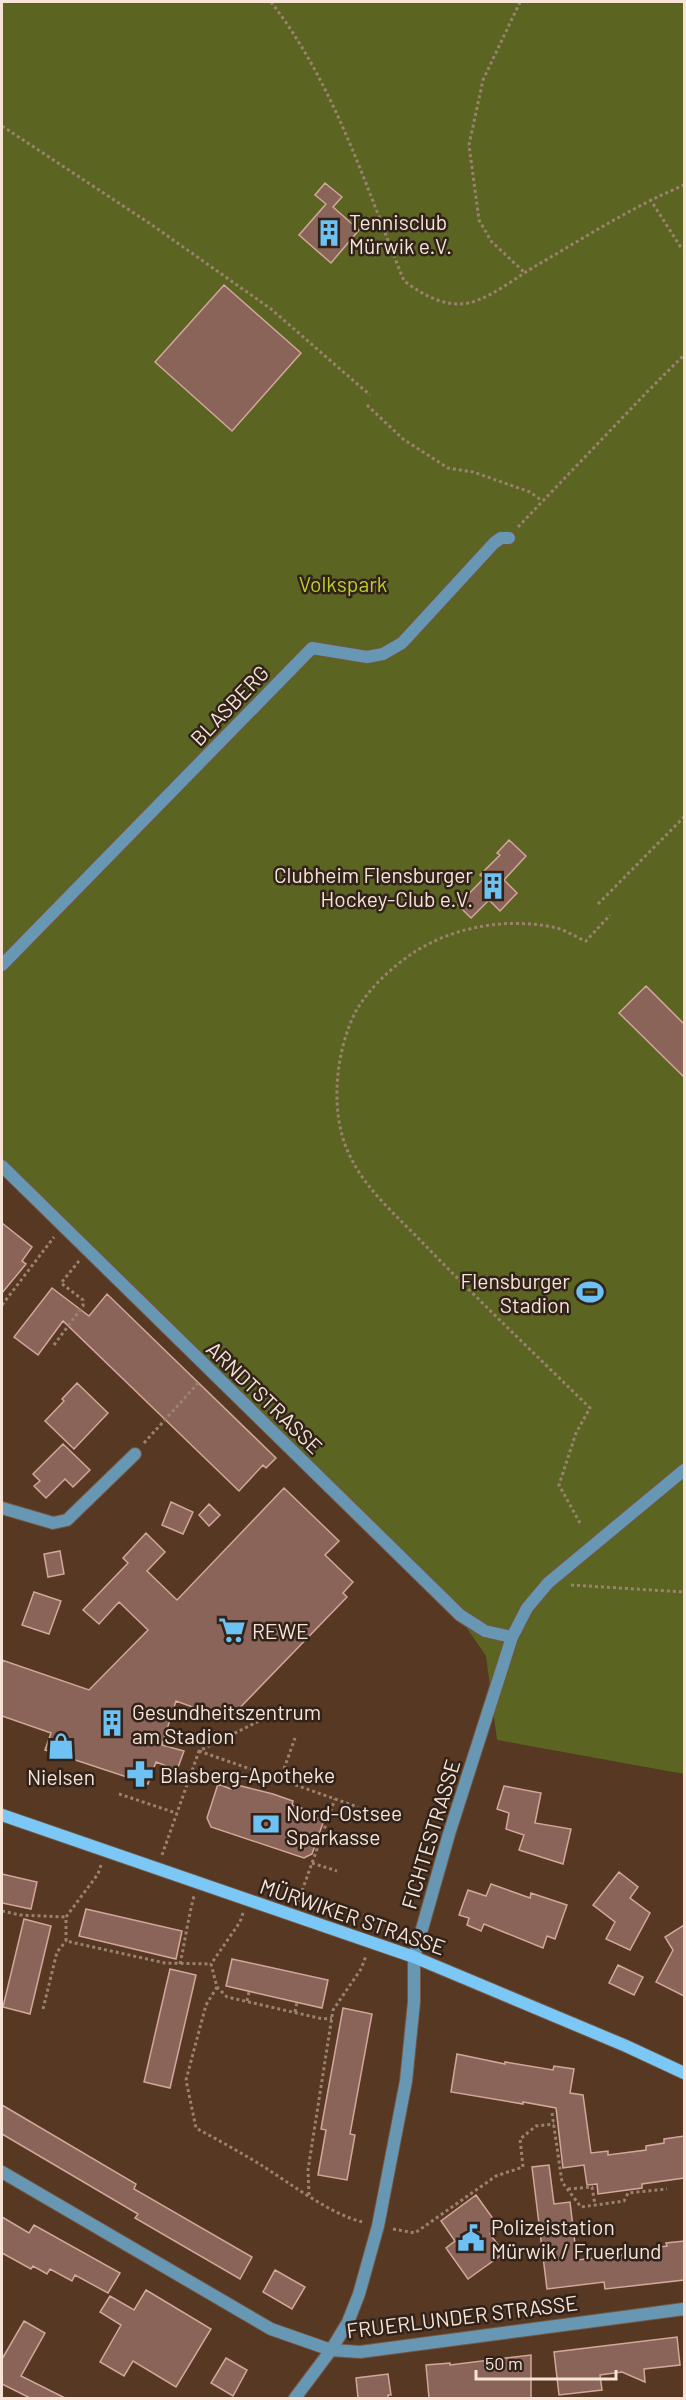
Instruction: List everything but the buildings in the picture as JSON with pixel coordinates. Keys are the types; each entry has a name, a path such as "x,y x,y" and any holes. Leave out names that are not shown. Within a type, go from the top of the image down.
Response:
{"main road":[{"name":"MÜRWIKER STRASSE","path":"2,1815 414,1957 626,2046 684,2073"}],"street":[{"name":"BLASBERG","path":"2,965 312,648 367,657 383,654 402,643 494,543 501,538 509,538"},
{"name":"ARNDTSTRASSE","path":"2,1166 460,1615 485,1631 512,1637"},
{"path":"2,1508 53,1523 67,1520 135,1454"},
{"name":"FICHTESTRASSE","path":"295,2398 331,2350 348,2322 360,2294 378,2226 406,2081 414,2002 414,1957 448,1834 512,1637 527,1608 548,1583 684,1470"},
{"name":"FRUERLUNDER STRASSE","path":"2,2172 271,2329 331,2350 360,2352 684,2309"}],"path":[{"path":"271,2 288,24 333,107 404,281 429,298 459,304 487,296 650,199 684,185"},
{"path":"520,2 483,80 469,145 479,220 491,241 525,272"},
{"path":"2,126 152,225 271,309 370,395"},
{"path":"650,199 684,249"},
{"path":"509,538 542,500 684,355"},
{"path":"367,405 403,439 448,468 473,472 530,492 542,500"},
{"path":"598,904 684,817"},
{"path":"580,1523 559,1485 576,1433 590,1408 465,1287 365,1182 348,1154 338,1117 337,1077 356,1011 380,980 414,953 449,936 484,926 521,923 558,928 586,941 610,915"},
{"path":"2,1305 63,1226"},
{"path":"54,1345 83,1306 82,1300 61,1283 88,1251"},
{"path":"135,1454 210,1370"},
{"path":"548,1583 640,1591 684,1592"},
{"path":"168,1839 198,1751 267,1717"},
{"path":"280,1780 295,1738"},
{"path":"198,1751 358,1807"},
{"path":"119,1794 176,1813"},
{"path":"293,1916 335,1799"},
{"path":"43,2009 57,1952 66,1941 66,1917 98,1874 106,1851"},
{"path":"312,1863 338,1871"},
{"path":"180,1964 186,1928 198,1883"},
{"path":"248,1900 240,1922 211,1964 217,1988 227,1997 332,2019"},
{"path":"2,1911 20,1915 66,1917"},
{"path":"66,1941 165,1964 211,1964"},
{"path":"309,2195 308,2170 333,2010 361,1969 371,1943"},
{"path":"217,1988 207,2005 186,2080 196,2128 354,2220 414,2233 496,2176 523,2167 520,2139 536,2126 554,2124"},
{"path":"247,2001 249,1992"},
{"path":"295,2012 297,2002"},
{"path":"552,2113 562,2182 581,2207 624,2201 628,2193 667,2189"},
{"path":"568,2189 592,2187 595,2205"}],"green space":[{"name":"Volkspark","path":"2,2 684,2 684,1774 497,1740 486,1656 458,1615 2,1165"}],"place":[{"name":"Tennisclub Mürwik e.V.","path":"329,233"},
{"name":"Clubheim Flensburger Hockey-Club e.V.","path":"493,886"},
{"name":"Flensburger Stadion","path":"590,1292"},
{"name":"REWE","path":"232,1630"},
{"name":"Gesundheitszentrum am Stadion","path":"112,1723"},
{"name":"Nielsen","path":"61,1746"},
{"name":"Blasberg-Apotheke","path":"140,1774"},
{"name":"Nord-Ostsee Sparkasse","path":"266,1824"},
{"name":"Polizeistation Mürwik / Fruerlund","path":"471,2238"}]}
